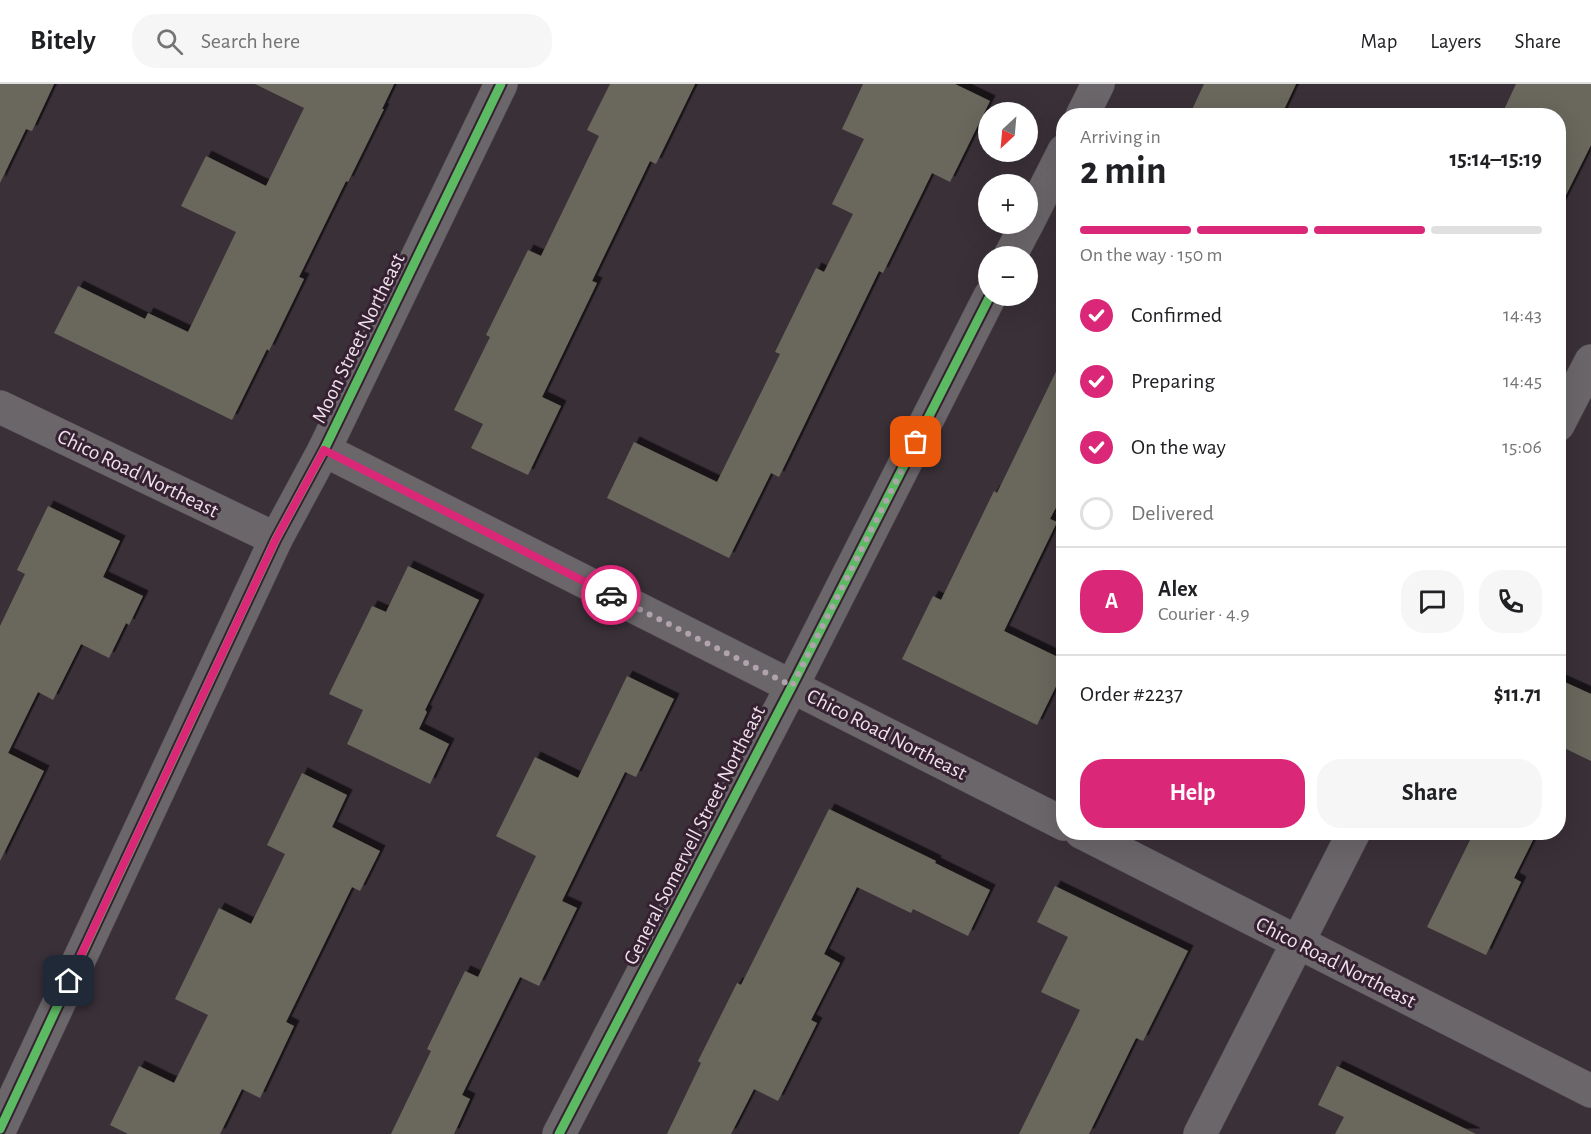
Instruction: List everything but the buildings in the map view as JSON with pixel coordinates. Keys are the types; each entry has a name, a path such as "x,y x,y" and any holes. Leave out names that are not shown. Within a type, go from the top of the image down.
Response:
{"street":[{"name":"Moon Street Northeast","path":"0,1129 276,539 324,450 501,84"},
{"path":"1086,108 1098,84"},
{"path":"1038,202 1056,167"},
{"name":"General Somervell Street Northeast","path":"560,1134 792,686 985,306"},
{"path":"1566,409 1591,361"},
{"name":"Chico Road Northeast","path":"0,407 276,539"},
{"name":"Chico Road Northeast","path":"324,450 1056,820"},
{"name":"Chico Road Northeast","path":"1097,840 1591,1091"},
{"path":"1200,1134 1350,840"}],"cycle path":[{"path":"0,1129 276,539 324,450 501,84"},
{"path":"559,1134 792,686 985,306"}],"way so far":[{"path":"611,595 792,686 916,442"}],"route":[{"path":"69,981 276,539 324,450 611,595"}]}
